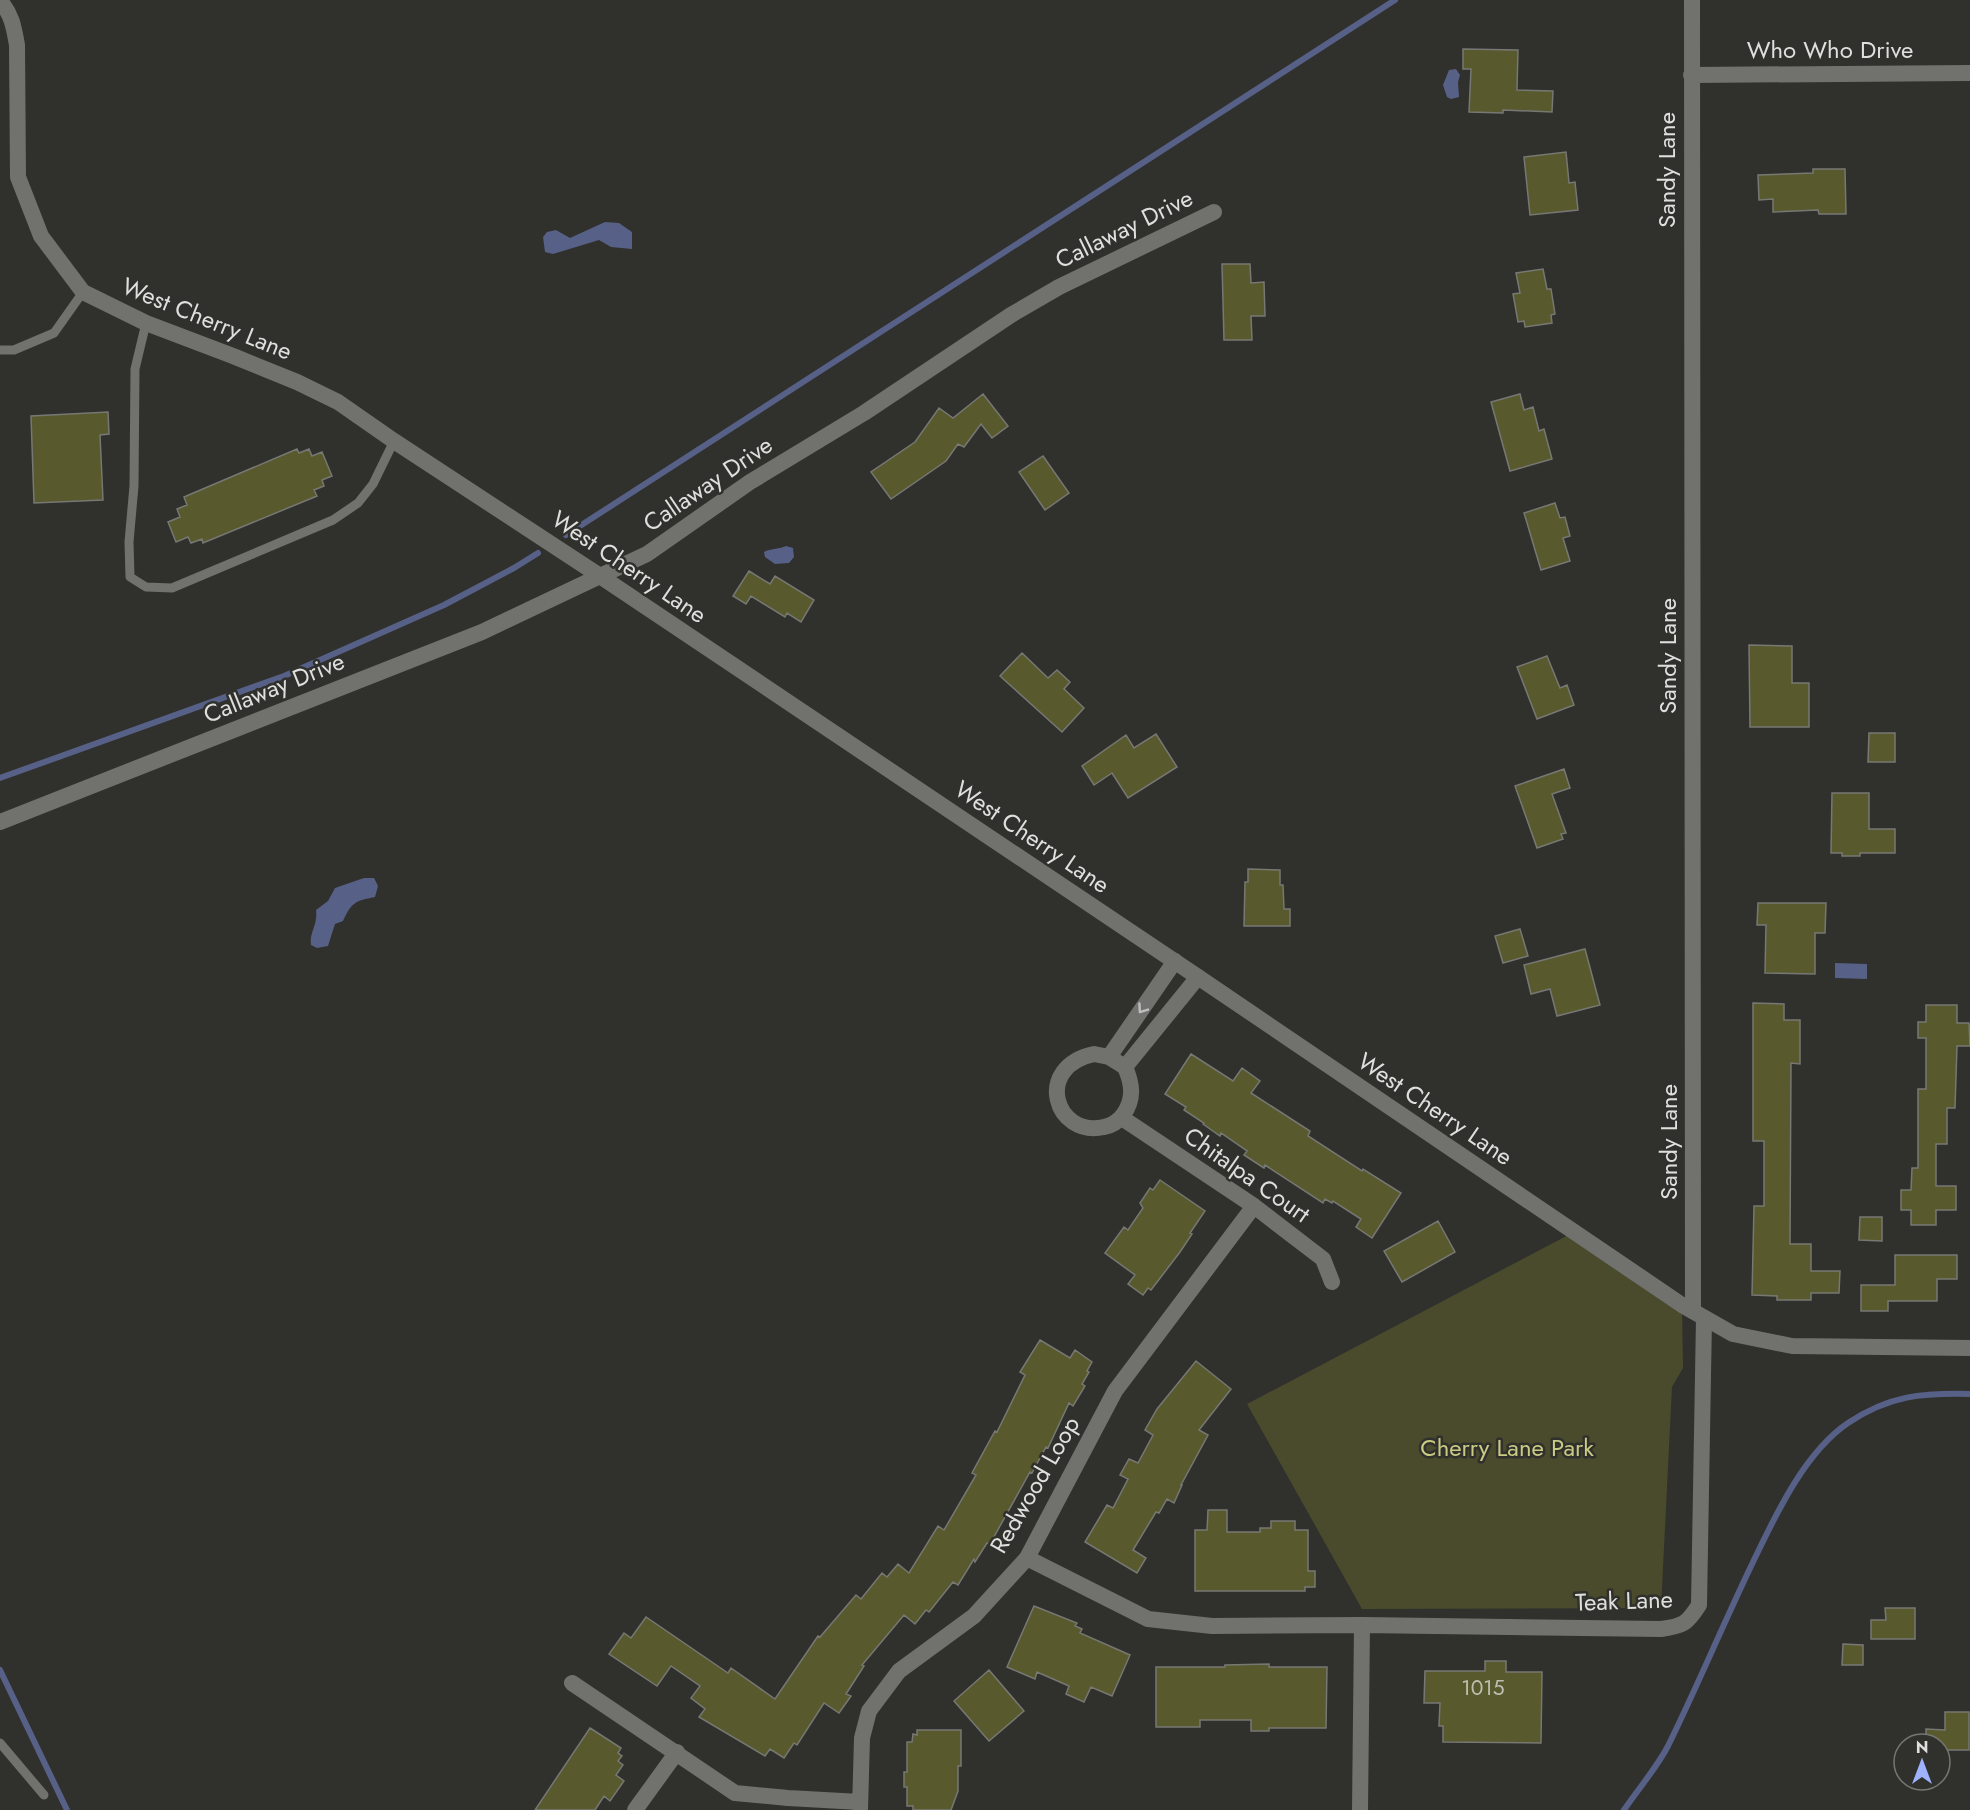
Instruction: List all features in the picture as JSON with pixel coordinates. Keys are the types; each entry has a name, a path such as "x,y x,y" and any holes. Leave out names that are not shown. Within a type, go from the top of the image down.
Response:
{"street":[{"name":"Sandy Lane","path":"1692,0 1699,1315"},
{"path":"0,1 9,12 17,45 18,177 42,236 83,292"},
{"name":"Who Who Drive","path":"1691,75 1970,73"},
{"name":"Callaway Drive","path":"0,822 482,632 654,549 750,482 864,413 1011,315 1068,282 1214,212"},
{"name":"West Cherry Lane","path":"83,292 146,323 297,382 338,402 1175,961 1699,1315 1733,1334 1792,1346 1970,1348"},
{"path":"1109,1057 1175,961"},
{"path":"1125,1067 1198,977"},
{"path":"1094,1054 1109,1057 1125,1067 1132,1091 1130,1105 1122,1118 1110,1126 1095,1129 1081,1126 1068,1118 1060,1106 1057,1092 1059,1078 1068,1065 1080,1057 1094,1054"},
{"name":"Chitalpa Court","path":"1122,1118 1254,1206 1323,1259 1332,1282"},
{"name":"Redwood Loop","path":"860,1806 862,1738 869,1712 899,1671 974,1616 1027,1558 1115,1391 1254,1206"},
{"name":"Teak Lane","path":"1027,1558 1148,1619 1212,1626 1362,1625 1661,1629 1681,1626 1699,1605 1699,1315"},
{"path":"1359,1810 1362,1625"},
{"path":"572,1683 735,1793 860,1806"},
{"path":"635,1810 677,1752"}],"lane":[{"path":"0,350 14,350 54,333 83,292"},
{"path":"146,323 135,369 134,486 129,542 130,577 146,587 172,588 333,520 358,503 373,484 394,441"},
{"path":"0,1743 44,1795"}],"green space":[{"name":"Cherry Lane Park","path":"1574,1232 1682,1305 1683,1368 1672,1387 1661,1608 1362,1609 1247,1404"}],"water":[{"path":"1456,69 1460,75 1459,97 1451,99 1447,97 1443,85 1449,70"},
{"path":"605,222 619,223 632,232 632,249 611,247 599,240 553,254 545,252 543,237 547,232 556,230 570,238"},
{"path":"786,546 793,548 794,557 789,563 775,564 765,557 764,552"},
{"path":"364,878 374,878 378,886 375,897 358,901 352,906 343,921 335,924 328,946 317,948 311,945 316,910 328,901 335,888"},
{"path":"1835,963 1867,964 1867,979 1835,978"}],"building":[{"path":"1463,49 1518,50 1517,90 1553,91 1552,112 1503,110 1503,113 1469,112 1471,69 1463,69"},
{"path":"1566,152 1569,183 1575,182 1578,210 1530,215 1524,157"},
{"path":"1813,169 1845,169 1846,214 1819,214 1818,210 1773,212 1773,199 1759,200 1758,175 1813,173"},
{"path":"1222,264 1250,264 1251,283 1264,282 1265,316 1251,316 1252,340 1224,340"},
{"path":"1543,269 1547,289 1551,289 1555,314 1551,315 1552,323 1525,327 1524,321 1518,322 1513,294 1520,293 1516,273"},
{"path":"983,394 1008,426 992,438 981,424 964,447 958,444 946,461 891,499 871,472 915,442 939,408 953,418"},
{"path":"1520,394 1524,410 1533,407 1539,431 1544,429 1552,459 1510,471 1491,402"},
{"path":"108,412 109,434 100,435 103,500 34,503 31,416"},
{"path":"297,449 299,453 309,449 312,456 322,452 332,476 322,480 324,486 314,490 317,496 203,543 202,539 191,543 188,537 176,542 168,522 180,517 177,509 187,505 184,497"},
{"path":"1043,456 1069,493 1045,510 1019,472"},
{"path":"1555,503 1560,518 1565,517 1570,536 1563,538 1570,561 1541,570 1524,513"},
{"path":"749,571 770,584 775,576 814,600 801,622 787,613 785,617 751,596 746,604 733,596"},
{"path":"1749,645 1792,646 1792,683 1809,683 1809,727 1750,727"},
{"path":"1022,653 1048,678 1057,670 1070,682 1064,689 1084,708 1062,732 1000,676"},
{"path":"1547,656 1560,688 1567,685 1574,705 1537,719 1517,667"},
{"path":"1869,733 1895,733 1895,762 1868,762"},
{"path":"1156,734 1177,767 1128,798 1112,773 1094,785 1082,766 1126,735 1134,748"},
{"path":"1564,769 1570,788 1552,794 1566,833 1561,834 1563,839 1537,848 1515,786"},
{"path":"1832,793 1869,793 1869,829 1895,829 1895,853 1860,853 1860,856 1842,856 1842,853 1831,853"},
{"path":"1248,869 1280,870 1284,909 1290,909 1290,926 1244,926 1245,882 1248,882"},
{"path":"1758,903 1826,903 1825,933 1815,933 1815,974 1765,973 1766,925 1757,925"},
{"path":"1520,929 1528,956 1503,963 1495,936"},
{"path":"1585,949 1600,1005 1557,1016 1550,989 1531,994 1524,965"},
{"path":"1753,1003 1784,1004 1784,1020 1800,1020 1800,1064 1791,1063 1790,1244 1811,1244 1811,1271 1840,1271 1839,1293 1811,1293 1811,1300 1777,1300 1777,1296 1752,1295 1754,1206 1764,1206 1764,1141 1753,1141"},
{"path":"1926,1005 1957,1005 1957,1023 1969,1023 1970,1046 1957,1046 1955,1108 1947,1108 1947,1144 1936,1144 1936,1186 1956,1186 1956,1210 1936,1210 1936,1225 1911,1225 1911,1210 1901,1210 1901,1190 1911,1190 1912,1168 1918,1168 1918,1089 1926,1089 1926,1038 1918,1038 1918,1022 1926,1022"},
{"path":"1191,1054 1233,1081 1242,1068 1260,1081 1251,1093 1310,1131 1308,1136 1401,1193 1372,1238 1356,1227 1361,1219 1333,1201 1332,1203 1325,1199 1323,1203 1265,1165 1264,1168 1244,1155 1247,1151 1221,1133 1220,1136 1184,1110 1186,1107 1165,1094"},
{"path":"1160,1180 1205,1211 1180,1252 1151,1290 1148,1288 1143,1295 1128,1284 1135,1275 1105,1253 1124,1227 1128,1230 1143,1208 1140,1203 1150,1188 1153,1190"},
{"path":"1860,1217 1882,1217 1882,1241 1859,1240"},
{"path":"1438,1221 1455,1252 1402,1282 1384,1251"},
{"path":"1895,1255 1957,1255 1957,1279 1937,1279 1937,1301 1888,1301 1888,1311 1861,1311 1861,1285 1895,1285"},
{"path":"1040,1340 1070,1358 1075,1350 1092,1362 1082,1384 1085,1386 1073,1406 1069,1403 1048,1448 1046,1447 1032,1473 1030,1472 990,1544 987,1543 975,1562 974,1559 958,1585 953,1582 929,1612 926,1610 915,1624 904,1615 862,1665 864,1666 846,1694 851,1696 839,1713 824,1703 797,1745 794,1743 784,1758 770,1749 765,1756 699,1717 705,1709 691,1698 700,1686 671,1666 657,1686 609,1654 624,1633 631,1638 646,1617 728,1673 731,1668 775,1699 818,1636 820,1637 856,1595 861,1599 882,1573 887,1577 898,1564 909,1573 938,1526 944,1530 976,1475 972,1473 995,1431 997,1432 1025,1375 1020,1372"},
{"path":"1196,1361 1231,1389 1199,1430 1208,1435 1174,1503 1167,1499 1159,1513 1156,1512 1133,1550 1146,1558 1137,1573 1085,1542 1107,1505 1113,1508 1128,1479 1120,1475 1129,1459 1138,1463 1153,1435 1145,1430 1157,1409"},
{"path":"1208,1510 1227,1510 1227,1532 1260,1532 1260,1528 1271,1528 1271,1521 1295,1521 1295,1530 1308,1530 1308,1571 1315,1571 1315,1587 1305,1587 1305,1591 1195,1591 1195,1530 1207,1530"},
{"path":"1034,1606 1077,1623 1075,1626 1082,1629 1080,1633 1130,1655 1112,1696 1091,1687 1084,1702 1066,1694 1069,1686 1037,1672 1035,1679 1007,1667"},
{"path":"1885,1608 1915,1608 1915,1639 1871,1639 1871,1620 1886,1620"},
{"path":"1843,1644 1863,1645 1863,1665 1842,1665"},
{"path":"1485,1661 1506,1661 1506,1672 1542,1672 1541,1743 1443,1742 1443,1726 1439,1726 1440,1703 1424,1703 1425,1671 1485,1671"},
{"path":"1269,1664 1269,1667 1327,1667 1326,1728 1269,1728 1269,1731 1251,1731 1251,1720 1200,1720 1200,1727 1156,1727 1156,1667 1225,1667 1225,1665"},
{"path":"989,1670 1024,1711 989,1741 954,1701"},
{"path":"1945,1712 1969,1712 1969,1750 1952,1750 1952,1732 1926,1732 1926,1729 1945,1730"},
{"path":"590,1728 621,1748 618,1753 622,1756 618,1761 623,1765 616,1775 624,1781 610,1801 604,1796 595,1810 535,1810"},
{"path":"917,1730 961,1730 958,1791 951,1810 913,1810 913,1806 907,1806 904,1772 907,1772 907,1742 912,1742 913,1734 917,1735"}],"waterway":[{"path":"566,535 1395,0"},
{"path":"0,778 284,676 444,605 538,553"},
{"path":"1624,1810 1668,1746 1772,1523 1793,1485 1818,1450 1848,1423 1892,1401 1921,1395 1970,1394"},
{"path":"0,1670 67,1810"}]}
